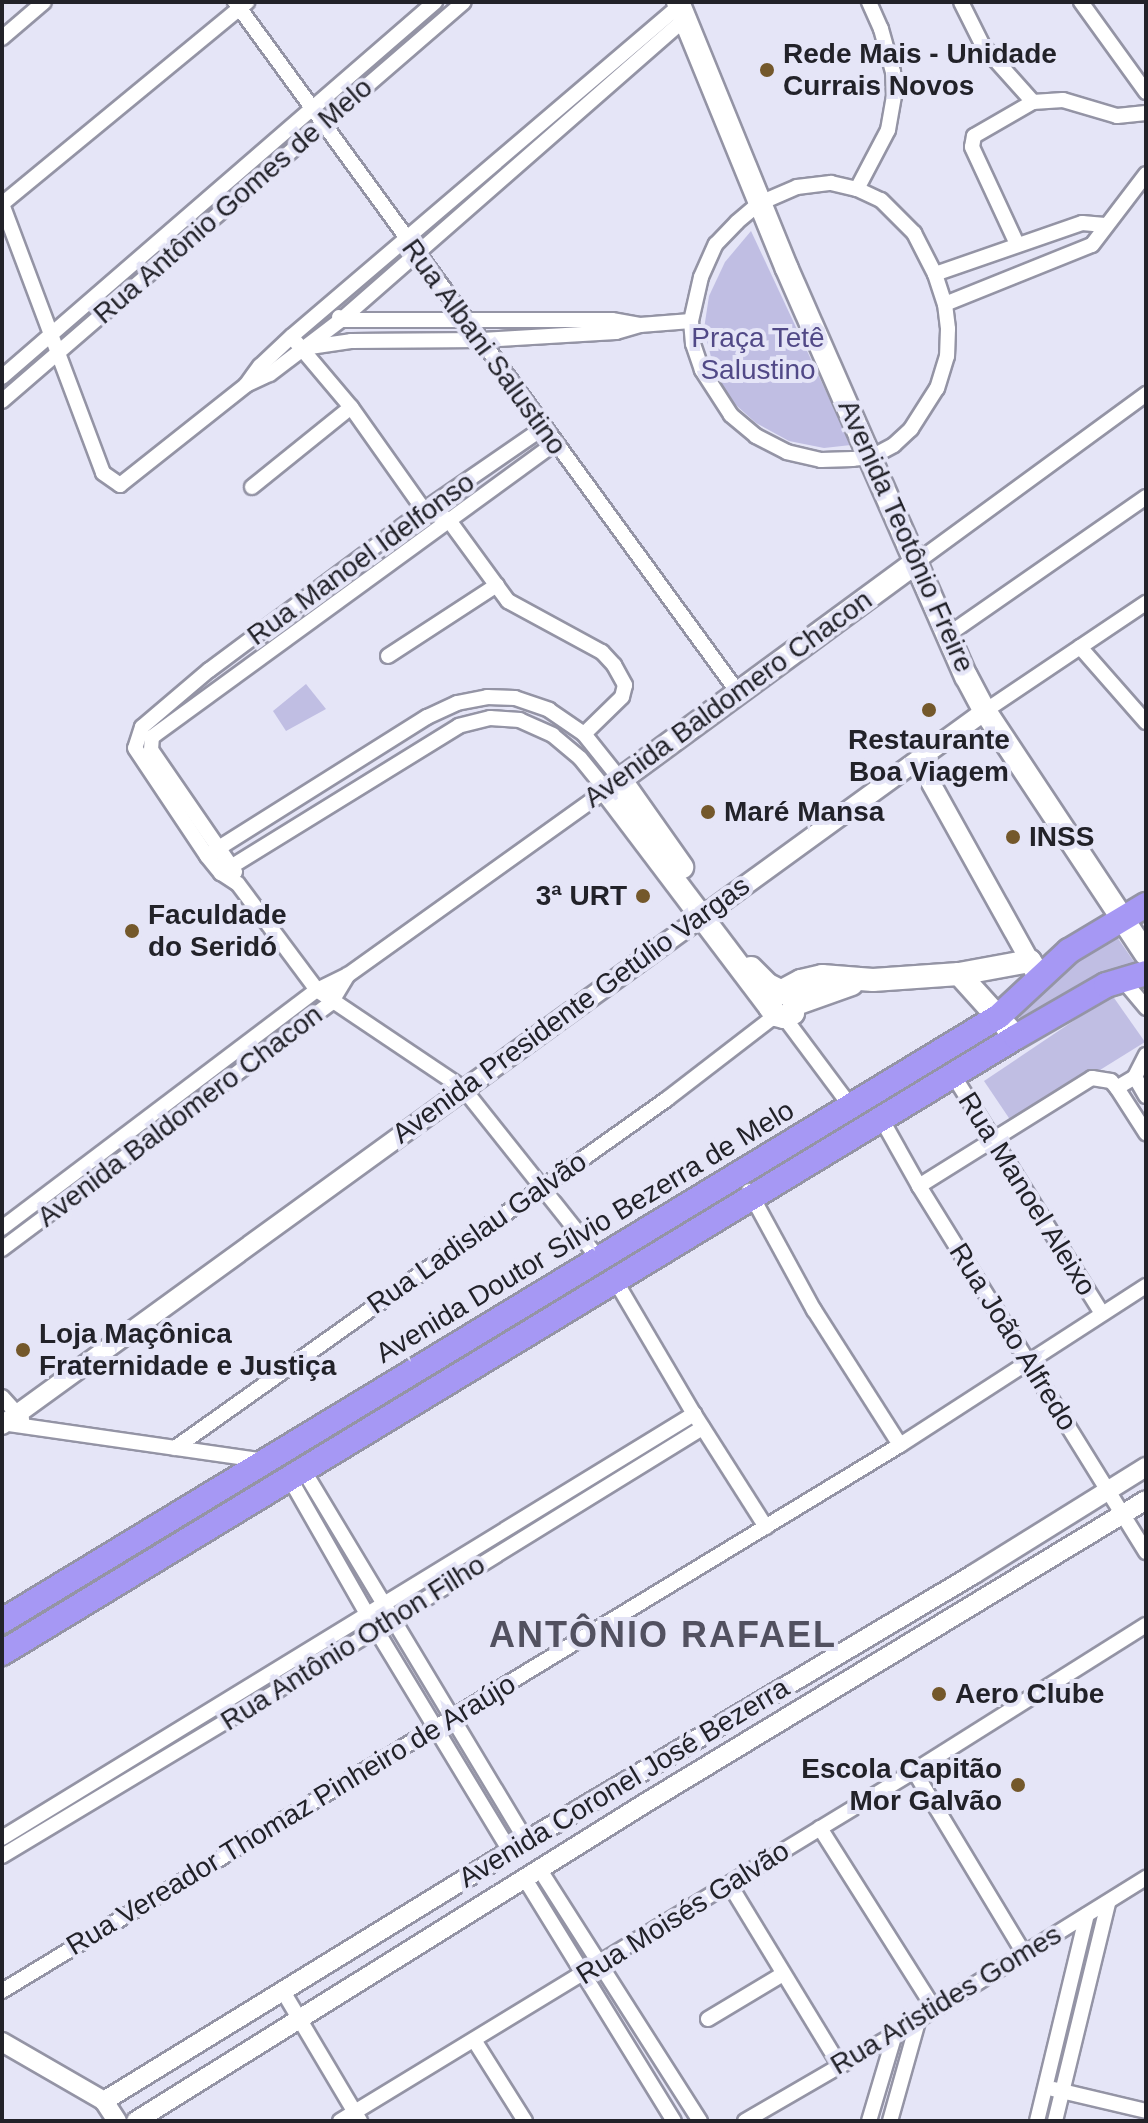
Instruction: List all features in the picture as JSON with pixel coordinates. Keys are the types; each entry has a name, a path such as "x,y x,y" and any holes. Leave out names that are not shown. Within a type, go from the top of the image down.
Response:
{"highway":[{"name":"Avenida Doutor Sílvio Bezerra de Melo","path":"2,1621 999,1016 1035,969 1146,905"},
{"name":"Avenida Doutor Sílvio Bezerra de Melo","path":"2,1653 1016,1037 1122,979 1146,973"}],"main road":[{"name":"Avenida Teotônio Freire","path":"681,9 760,203 985,711 1146,954"},
{"name":"Avenida Baldomero Chacon","path":"613,784 918,561"},
{"path":"613,784 706,912 781,1004 835,987 873,980 1035,969"},
{"path":"959,974 1016,1037"}],"street":[{"path":"2,38 44,2"},
{"name":"Rua Antônio Gomes de Melo","path":"2,377 435,2"},
{"path":"857,189 888,130 894,96 893,72 881,29 869,2"},
{"path":"961,2 983,46 1033,102"},
{"path":"1081,2 1146,92"},
{"path":"241,4 2,204 108,480 120,485 246,385 270,374 341,320 417,254 681,9"},
{"name":"Rua Albani Salustino","path":"241,4 554,444 737,691"},
{"name":"Rua Antônio Gomes de Melo","path":"2,401 324,124 458,4"},
{"path":"246,385 260,366 292,336 681,9"},
{"path":"393,39 404,53"},
{"path":"1017,244 971,143 974,136 1033,102 1063,100 1117,116 1146,113"},
{"path":"250,163 262,177"},
{"path":"945,304 1092,245 1146,174"},
{"path":"831,183 857,189 881,200 914,233 935,274 945,304 947,356 937,388 911,429 894,445 871,457 821,460 787,452 756,436 731,415 714,391 693,344 691,321 701,277 716,244 760,203 797,187 831,183"},
{"path":"188,217 199,231"},
{"path":"935,274 1082,223 1105,225"},
{"path":"127,269 137,283"},
{"path":"329,305 341,320"},
{"path":"341,320 612,320 640,325 691,321"},
{"path":"304,349 351,341 482,340 624,331 640,325"},
{"path":"292,336 435,514 517,608 602,652 622,677 625,685 622,697 584,734"},
{"name":"Avenida Baldomero Chacon","path":"918,561 1146,394"},
{"path":"252,487 351,407"},
{"name":"Rua Manoel Idelfonso","path":"189,699 435,514 543,428"},
{"name":"Rua Manoel Idelfonso","path":"189,699 209,670 435,514 554,444"},
{"path":"949,634 1146,497"},
{"path":"388,656 497,585"},
{"name":"Avenida Presidente Getúlio Vargas","path":"6,1422 985,711 1146,603"},
{"path":"1080,647 1146,722"},
{"path":"214,852 427,717 457,703 487,697 515,698 549,710 584,734 613,784"},
{"path":"189,699 152,737 149,746 214,852 317,990 331,1003 463,1088 598,1258"},
{"path":"227,869 459,726 490,718 520,720 553,735 613,784"},
{"path":"918,760 1035,969"},
{"name":"Avenida Baldomero Chacon","path":"2,1228 317,990 348,975 613,784"},
{"name":"Avenida Baldomero Chacon","path":"2,1249 331,1003 348,975"},
{"path":"1122,979 1146,1008"},
{"path":"781,1004 851,1107"},
{"name":"Rua Ladislau Galvão","path":"175,1448 667,1099 781,1004"},
{"path":"1117,1088 1135,1077 1146,1055"},
{"name":"Rua Manoel Aleixo","path":"953,1075 1102,1313"},
{"path":"1135,1077 1146,1096"},
{"path":"919,1186 996,1142 1092,1078 1111,1081 1146,1133"},
{"name":"Rua João Alfredo","path":"882,1120 919,1186 1146,1552"},
{"path":"738,1174 814,1310 900,1445"},
{"path":"615,1280 694,1414 766,1527"},
{"name":"Rua Vereador Thomaz Pinheiro de Araújo","path":"2,1991 900,1445 1146,1286"},
{"path":"2,1397 6,1422 34,1430 266,1461"},
{"name":"Rua Antônio Othon Filho","path":"2,1856 10,1838 278,1690 375,1628 386,1613 694,1414"},
{"name":"Rua Antônio Othon Filho","path":"138,1765 269,1676 367,1615 386,1613 703,1428"},
{"name":"Avenida Coronel José Bezerra","path":"104,2101 284,1993 518,1846 974,1574 1146,1467"},
{"path":"297,1475 450,1718 518,1846"},
{"path":"297,1475 367,1615 434,1727 518,1846"},
{"name":"Avenida Coronel José Bezerra","path":"136,2121 743,1744 1146,1500"},
{"path":"1051,1526 1066,1548"},
{"path":"998,1559 1012,1580"},
{"path":"974,1574 989,1594"},
{"path":"922,1604 937,1626"},
{"name":"Rua Moisés Galvão","path":"340,2121 357,2116 474,2040 730,1885 1146,1625"},
{"path":"830,1659 845,1682"},
{"path":"269,1676 278,1690"},
{"path":"781,1689 796,1712"},
{"path":"728,1721 743,1744"},
{"path":"914,1771 1023,1952"},
{"path":"820,1828 934,2008"},
{"path":"532,1874 599,1964 700,2121"},
{"path":"532,1874 581,1975 674,2121"},
{"name":"Rua Aristides Gomes","path":"745,2121 895,2034 1146,1878"},
{"path":"730,1885 840,2066"},
{"path":"1055,2121 1108,1903"},
{"path":"1037,2121 1087,1915"},
{"path":"708,2019 783,1974"},
{"path":"284,1993 357,2116"},
{"path":"1067,2000 1085,2004"},
{"path":"890,2121 919,2018"},
{"path":"869,2121 895,2034"},
{"path":"474,2040 525,2121"},
{"path":"2,2042 104,2101 117,2121"},
{"path":"1046,2087 1146,2111"}],"green space":[{"name":"Praça Tetê Salustino","path":"751,231 851,445 824,448 789,441 756,423 728,398 713,365 704,329 709,296 725,262"},
{"path":"306,684 326,709 286,731 273,711"},
{"path":"1106,937 1117,937 1139,969 1027,1022 1020,1021 1020,1014 1071,961"},
{"path":"1112,995 1145,1042 1013,1124 984,1081"}],"place":[{"name":"Rede Mais - Unidade Currais Novos","path":"767,70"},
{"name":"Restaurante Boa Viagem","path":"929,710"},
{"name":"Maré Mansa","path":"708,812"},
{"name":"INSS","path":"1013,837"},
{"name":"3ª URT","path":"643,896"},
{"name":"Faculdade do Seridó","path":"132,931"},
{"name":"Loja Maçônica Fraternidade e Justiça","path":"23,1350"},
{"name":"Aero Clube","path":"939,1694"},
{"name":"Escola Capitão Mor Galvão","path":"1018,1785"}],"district":[{"name":"ANTÔNIO RAFAEL","path":"663,1635"}]}
